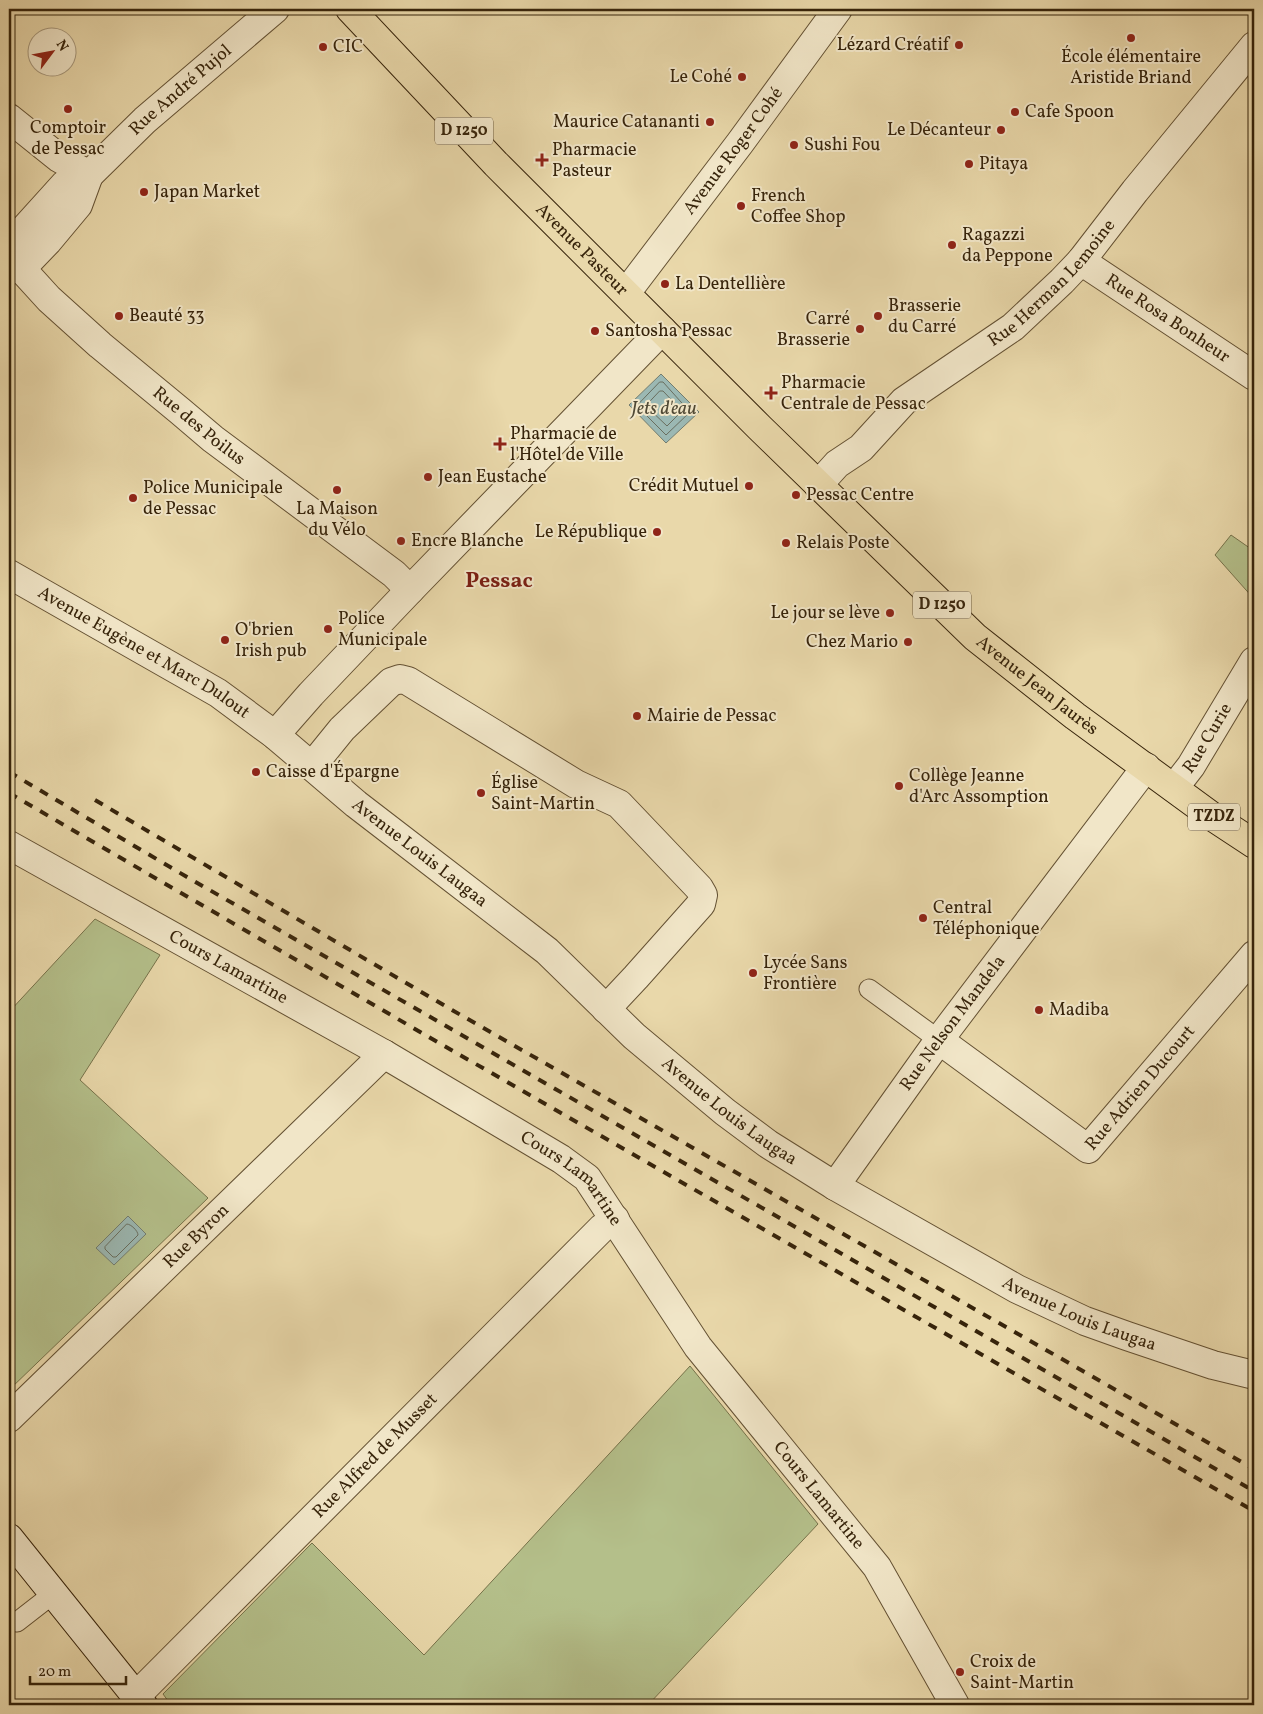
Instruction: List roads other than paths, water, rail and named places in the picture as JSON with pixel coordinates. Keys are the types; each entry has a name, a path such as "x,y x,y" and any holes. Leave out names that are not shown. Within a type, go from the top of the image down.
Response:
{"main road":[{"name":"Avenue Pasteur","path":"350,9 496,164 818,485"},
{"name":"Avenue Jean Jaurès","path":"818,485 975,637 1071,713 1213,817 1254,844"}],"street":[{"name":"Rue André Pujol","path":"12,260 78,205 89,175 145,120 275,9"},
{"name":"Avenue Roger Cohé","path":"626,293 748,149 838,9"},
{"name":"Rue Herman Lemoine","path":"818,485 837,464 861,448 904,401 1013,327 1062,281 1081,261 1136,190 1254,46"},
{"path":"9,118 59,158 89,175"},
{"name":"Rue des Poilus","path":"12,260 49,299 213,439 394,574 410,590"},
{"name":"Rue Rosa Bonheur","path":"1081,261 1254,376"},
{"path":"275,735 311,694 410,590 662,330"},
{"name":"Avenue Eugène et Marc Dulout","path":"9,574 206,685 275,735"},
{"name":"Rue Curie","path":"1174,788 1191,766 1254,661"},
{"path":"312,766 342,729 390,682 400,679 408,681 444,702 576,784 619,804 699,888 703,896 701,904 606,1008"},
{"name":"Avenue Louis Laugaa","path":"275,735 356,804 547,951 634,1036 724,1112 768,1144 835,1186 1017,1288 1053,1306 1127,1336 1213,1365 1254,1375"},
{"name":"Rue Nelson Mandela","path":"835,1186 939,1040 1146,767"},
{"name":"Cours Lamartine","path":"9,845 384,1054 562,1159 587,1178 698,1347 877,1567 955,1705"},
{"name":"Rue Adrien Ducourt","path":"939,1040 1088,1149 1254,955"},
{"name":"Rue Byron","path":"9,1418 384,1054"},
{"name":"Rue Alfred de Musset","path":"140,1701 602,1228 615,1220"},
{"path":"9,1538 140,1701"}],"lane":[{"path":"869,989 939,1040"},
{"path":"17,1622 53,1594"}],"water":[{"name":"Jets d'eau","path":"661,374 699,412 666,443 629,405"},
{"path":"128,1216 146,1234 114,1265 96,1248"}],"railway":[{"path":"9,772 187,877 1254,1491"},
{"path":"9,793 434,1040 1254,1511"},
{"path":"95,800 452,1010 1254,1469"}],"place":[{"name":"École élémentaire Aristide Briand","path":"1131,38"},
{"name":"Lézard Créatif","path":"959,45"},
{"name":"CIC","path":"323,47"},
{"name":"Le Cohé","path":"742,77"},
{"name":"Comptoir de Pessac","path":"68,109"},
{"name":"Cafe Spoon","path":"1015,112"},
{"name":"Maurice Catananti","path":"710,122"},
{"name":"Le Décanteur","path":"1001,130"},
{"name":"Sushi Fou","path":"794,145"},
{"name":"Pharmacie Pasteur","path":"542,160"},
{"name":"Pitaya","path":"969,164"},
{"name":"Japan Market","path":"144,192"},
{"name":"French Coffee Shop","path":"741,206"},
{"name":"Ragazzi da Peppone","path":"952,245"},
{"name":"La Dentellière","path":"665,284"},
{"name":"Beauté 33","path":"119,316"},
{"name":"Brasserie du Carré","path":"878,316"},
{"name":"Carré Brasserie","path":"860,329"},
{"name":"Santosha Pessac","path":"595,331"},
{"name":"Pharmacie Centrale de Pessac","path":"771,393"},
{"name":"Pharmacie de l'Hôtel de Ville","path":"500,444"},
{"name":"Jean Eustache","path":"428,477"},
{"name":"Crédit Mutuel","path":"749,486"},
{"name":"La Maison du Vélo","path":"337,490"},
{"name":"Pessac Centre","path":"796,495"},
{"name":"Police Municipale de Pessac","path":"133,498"},
{"name":"Le République","path":"657,532"},
{"name":"Encre Blanche","path":"401,541"},
{"name":"Relais Poste","path":"786,543"},
{"name":"Le jour se lève","path":"890,613"},
{"name":"Police Municipale","path":"328,629"},
{"name":"O'brien Irish pub","path":"225,640"},
{"name":"Chez Mario","path":"908,642"},
{"name":"Mairie de Pessac","path":"637,716"},
{"name":"Caisse d'Épargne","path":"256,772"},
{"name":"Collège Jeanne d'Arc Assomption","path":"899,786"},
{"name":"Église Saint-Martin","path":"481,793"},
{"name":"Central Téléphonique","path":"923,918"},
{"name":"Lycée Sans Frontière","path":"753,973"},
{"name":"Madiba","path":"1039,1010"},
{"name":"Croix de Saint-Martin","path":"960,1672"}],"district":[{"name":"Pessac","path":"499,581"}]}
